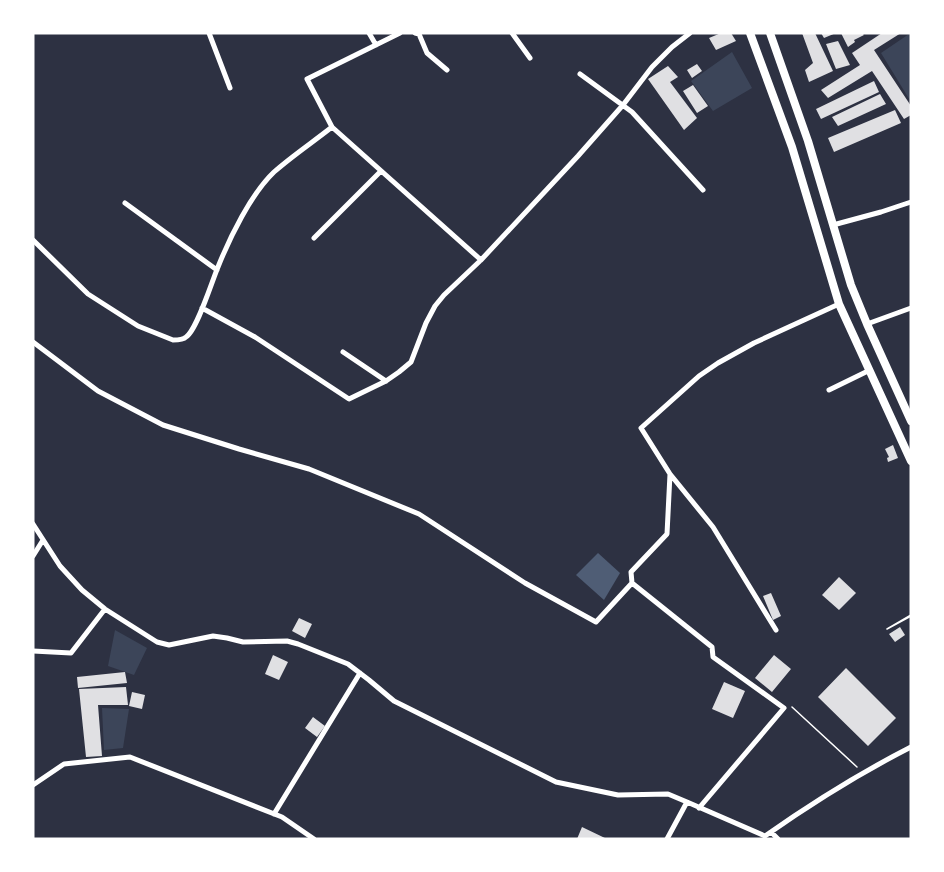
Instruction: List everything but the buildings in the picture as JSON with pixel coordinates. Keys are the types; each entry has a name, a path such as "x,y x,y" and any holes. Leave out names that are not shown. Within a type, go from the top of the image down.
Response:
{"main road":[{"path":"750,33 792,147 839,304 911,461"},
{"path":"770,33 808,141 851,285 911,421"}],"street":[{"path":"209,33 230,88"},
{"path":"369,33 376,45"},
{"path":"400,33 307,79 332,127 481,260"},
{"path":"415,33 419,34 427,53 447,70"},
{"path":"512,33 530,58"},
{"path":"202,308 255,337 349,399 386,381 411,362 426,323 444,295 481,260 623,105 652,67 690,33"},
{"path":"580,74 632,112 703,190"},
{"path":"33,240 88,294 138,326 173,340 186,338 192,331 223,255 259,190 274,172 332,127"},
{"path":"314,238 381,171"},
{"path":"833,225 881,213 911,202"},
{"path":"125,203 217,270"},
{"path":"776,630 712,527 670,474 641,428 699,376 718,363 754,343 839,304"},
{"path":"867,324 911,308"},
{"path":"33,342 98,391 163,425 309,469 419,514 525,583 596,622 632,583"},
{"path":"343,352 386,381"},
{"path":"829,390 870,370"},
{"path":"670,474 667,534 631,572 632,583 712,647 713,657 784,708 699,808"},
{"path":"33,524 60,566 82,590 105,609 157,642 169,645 213,636 243,642 287,641 298,644 348,664 394,701 556,782 618,795 668,794 765,836 792,816 863,772 911,747"},
{"path":"33,556 43,540"},
{"path":"33,651 71,653 105,609"},
{"path":"274,814 360,673"},
{"path":"33,785 64,764 130,757 282,817 314,839"},
{"path":"667,839 687,802"},
{"path":"771,832 778,839"}],"path":[{"path":"911,616 887,629 911,616"},
{"path":"784,708 790,705 863,772"}],"shaded area":[{"path":"909,34 911,36 911,102 881,53"},
{"path":"732,52 752,88 713,111 691,81"},
{"path":"598,553 620,573 604,600 576,575"},
{"path":"115,630 147,648 134,675 108,666"},
{"path":"102,708 129,709 123,748 104,750"}]}
